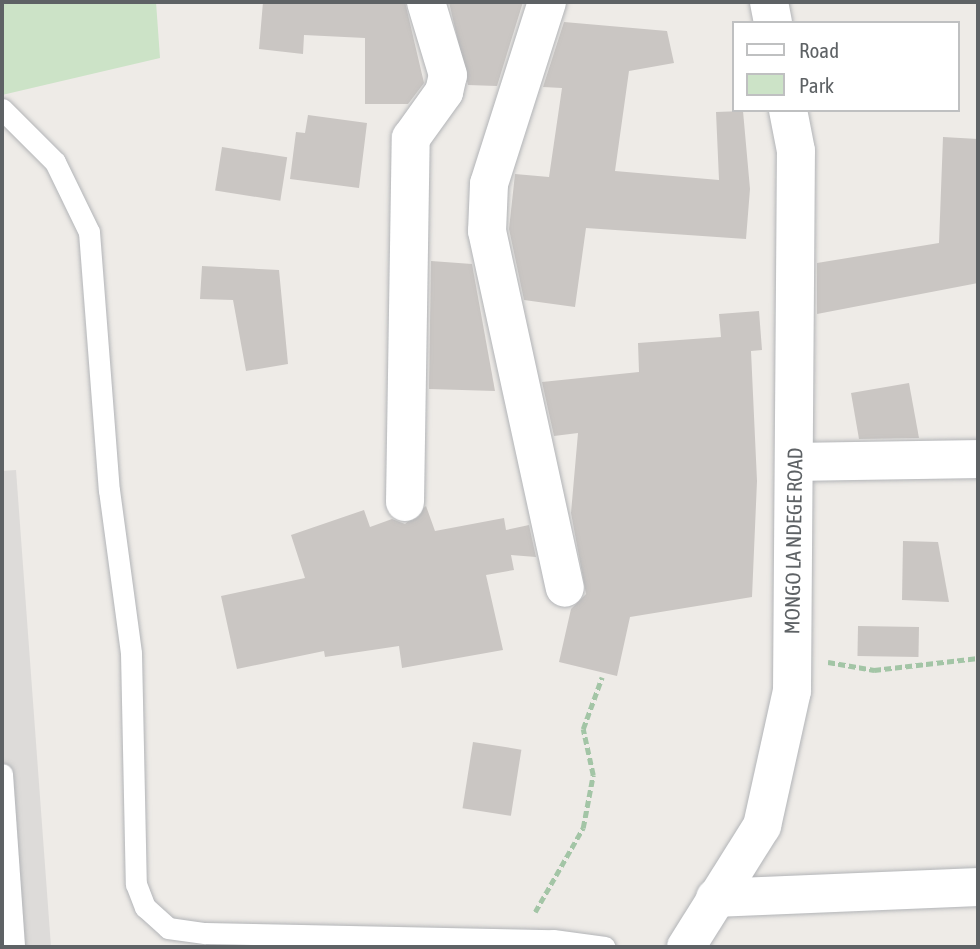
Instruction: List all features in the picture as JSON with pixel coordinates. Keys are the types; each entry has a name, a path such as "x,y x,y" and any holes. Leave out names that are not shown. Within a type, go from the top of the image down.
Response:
{"street":[{"path":"405,502 411,138 444,92 447,75 426,2"},
{"path":"547,2 489,184 487,232 565,588"},
{"path":"769,2 773,21"},
{"name":"MONGO LA NDEGE ROAD","path":"687,947 762,826 792,691 796,151 788,112"},
{"path":"795,461 978,459"},
{"path":"715,898 978,887"}],"lane":[{"path":"2,109 55,162 89,232 109,490 131,653 136,884 145,907 168,928 205,933 519,940 605,947"},
{"path":"2,774 14,947"}],"path":[{"path":"792,657 874,670 978,658"},
{"path":"519,940 583,828 593,775 583,729 602,677"}],"shaded area":[{"path":"16,470 51,947 2,947 2,471"}],"green space":[{"path":"2,2 156,2 160,58 2,95"}],"building":[{"path":"263,2 405,2 424,83 408,104 365,104 365,38 304,35 303,54 259,49"},
{"path":"449,2 523,2 497,86 468,85"},
{"path":"564,22 667,31 674,63 629,71 615,171 719,180 716,112 743,112 750,189 746,239 586,228 575,307 524,300 509,229 515,174 549,177 562,88 543,87"},
{"path":"308,115 367,123 359,188 290,179 296,132 305,133"},
{"path":"943,137 978,139 978,283 817,314 817,263 939,243"},
{"path":"222,147 287,157 280,201 215,190"},
{"path":"431,261 472,264 495,391 429,389"},
{"path":"202,266 279,270 288,364 246,371 233,300 200,299"},
{"path":"759,311 762,350 751,351 757,481 752,597 630,617 617,676 559,662 571,609 586,594 571,513 578,433 554,436 542,382 639,372 638,343 721,337 719,314"},
{"path":"909,383 919,438 859,439 851,393"},
{"path":"426,506 435,531 504,518 506,530 529,525 536,557 511,555 514,570 486,575 503,650 402,668 399,646 325,657 324,651 237,669 221,596 305,578 291,535 364,510 370,527 392,519 405,524"},
{"path":"903,541 938,542 949,602 902,600"},
{"path":"858,626 919,627 918,657 857,656"},
{"path":"473,742 521,750 511,816 463,808"}]}
